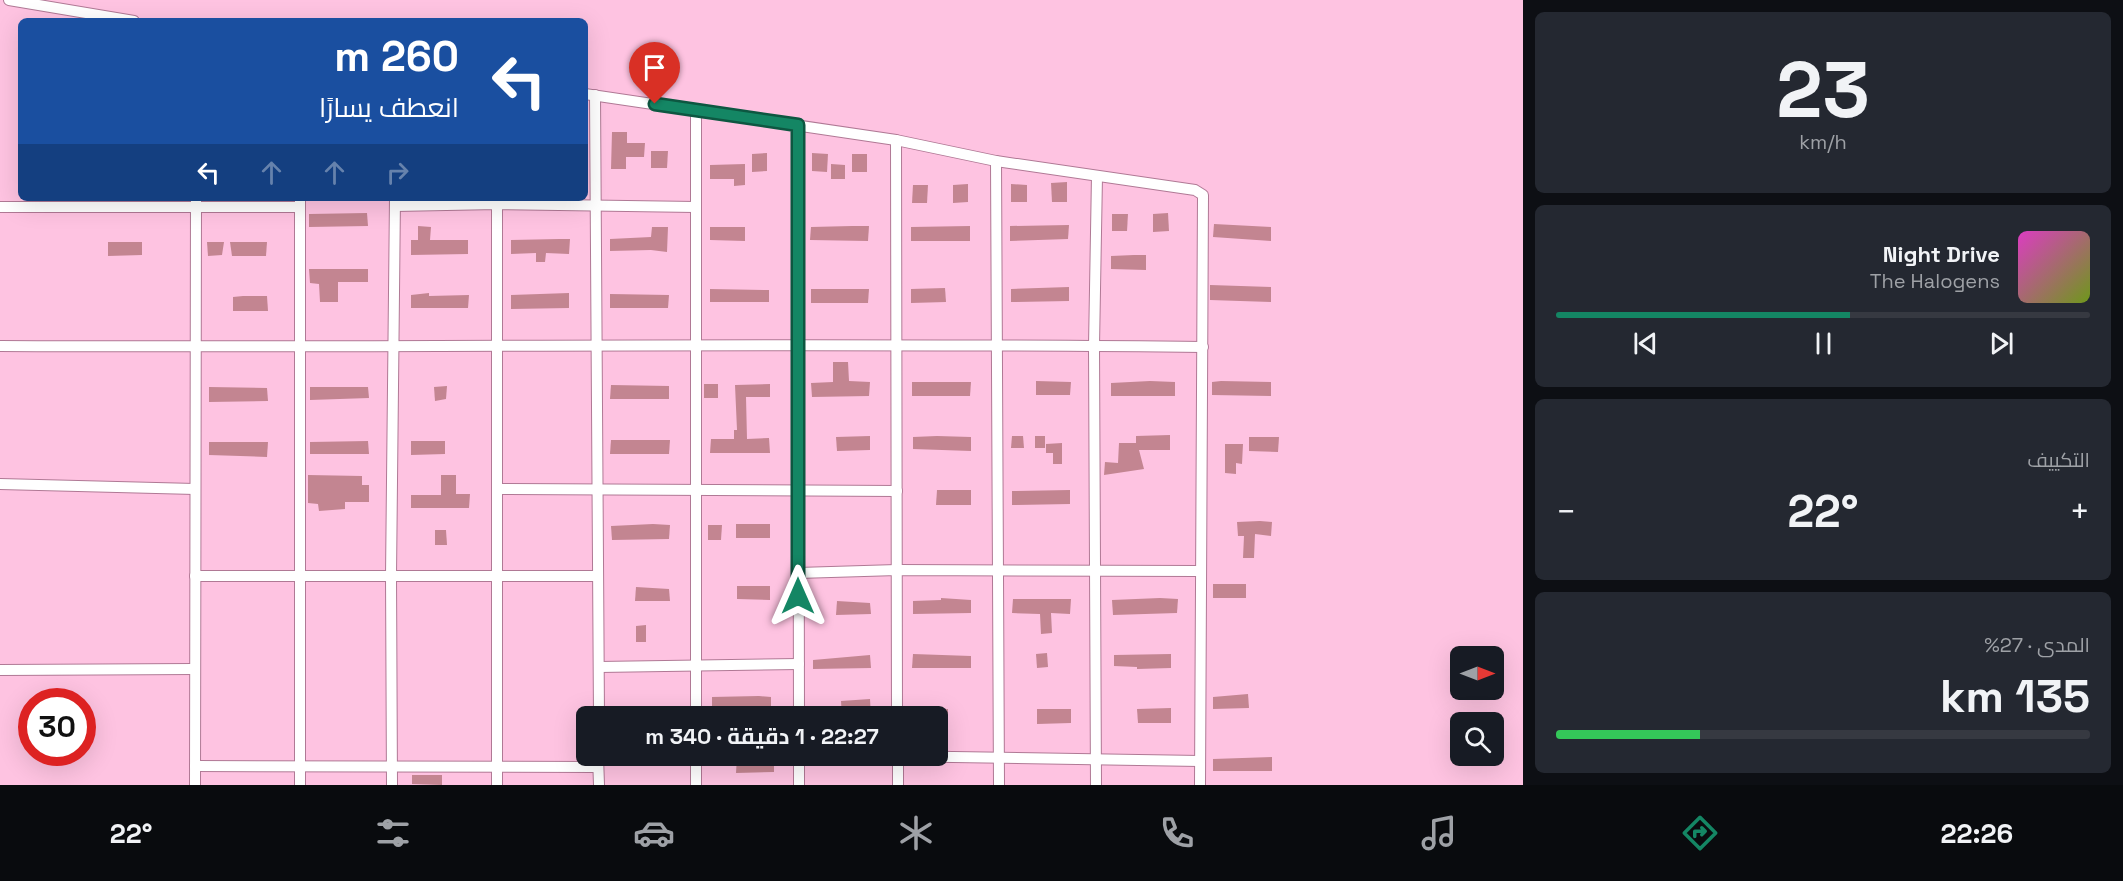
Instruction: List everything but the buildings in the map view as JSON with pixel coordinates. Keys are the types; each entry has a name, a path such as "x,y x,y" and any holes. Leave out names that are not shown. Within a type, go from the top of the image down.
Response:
{"street":[{"path":"9,0 116,18"},
{"path":"599,706 595,206 590,95 896,140 996,161 1195,190 1203,195 1200,785"},
{"path":"696,110 696,706"},
{"path":"798,125 796,345 799,706"},
{"path":"896,140 897,706"},
{"path":"996,161 995,344 999,785"},
{"path":"1096,785 1094,345 1097,176"},
{"path":"392,785 391,576 395,202 497,201 595,206 695,207"},
{"path":"497,201 497,785"},
{"path":"195,785 196,202"},
{"path":"0,207 196,202 300,203 300,785"},
{"path":"0,346 300,348 596,344 896,346 995,344 1203,347"},
{"path":"0,484 195,489"},
{"path":"497,489 897,491"},
{"path":"798,573 897,570 1200,571"},
{"path":"195,576 598,576"},
{"path":"599,667 799,664"},
{"path":"0,670 195,669"},
{"path":"948,757 1200,761"},
{"path":"195,766 497,768 576,763"},
{"path":"598,766 598,785"},
{"path":"696,766 696,785"},
{"path":"799,766 799,785"},
{"path":"898,766 898,785"}],"route":[{"path":"655,104 798,125 796,345 798,596"}]}
